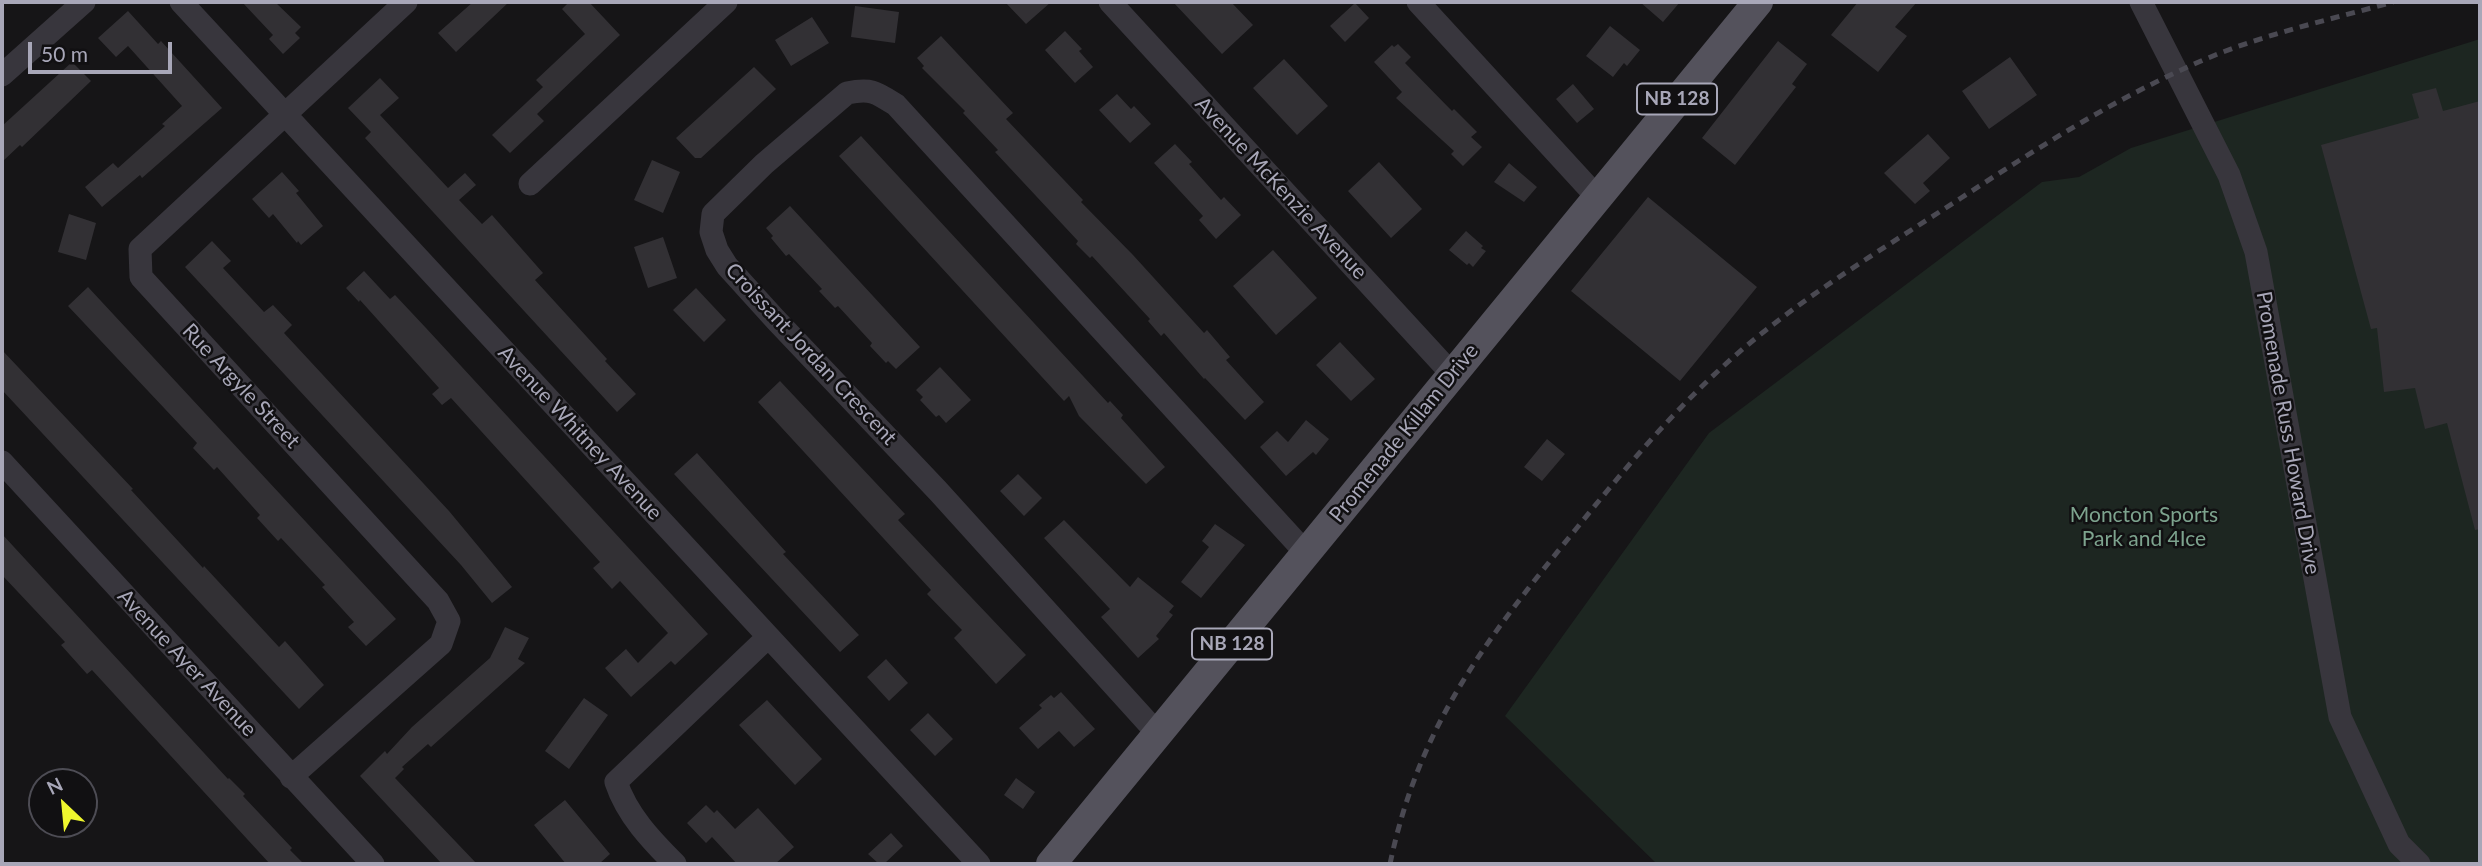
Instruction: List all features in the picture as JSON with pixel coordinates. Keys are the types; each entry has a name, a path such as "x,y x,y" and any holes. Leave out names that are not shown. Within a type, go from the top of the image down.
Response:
{"main road":[{"name":"Promenade Killam Drive","path":"1051,864 1758,2"}],"street":[{"path":"2,75 84,2"},
{"name":"Avenue Whitney Avenue","path":"181,2 979,864"},
{"name":"Rue Argyle Street","path":"291,777 441,644 449,621 438,601 141,277 140,248 405,2"},
{"path":"530,184 726,2"},
{"path":"1418,2 1597,197"},
{"name":"Promenade Russ Howard Drive","path":"2141,2 2229,175 2256,252 2340,717 2399,844 2419,864"},
{"name":"Avenue McKenzie Avenue","path":"1119,5 1452,374"},
{"name":"Croissant Jordan Crescent","path":"1158,734 939,491 727,266 717,250 711,232 713,214 764,164 846,93 864,89 880,94 896,105 1306,553"},
{"name":"Avenue Ayer Avenue","path":"2,462 373,864"},
{"path":"676,864 654,843 623,803 616,782 768,637"}],"green space":[{"name":"Moncton Sports Park and 4Ice","path":"2480,39 2480,864 1657,864 1505,716 1709,433 2042,182 2079,177 2131,148"}],"building":[{"path":"242,2 275,2 301,27 295,33 300,38 283,54 269,39 273,35"},
{"path":"473,2 509,2 456,52 438,33"},
{"path":"569,2 589,2 620,35 537,114 544,121 510,153 492,135 543,87 536,80 585,34 562,9"},
{"path":"1005,2 1051,2 1026,24"},
{"path":"1173,2 1231,2 1253,25 1222,54"},
{"path":"1640,2 1680,2 1663,22"},
{"path":"1858,2 1917,2 1895,27 1907,36 1878,72 1831,35"},
{"path":"1355,3 1369,18 1345,42 1330,26"},
{"path":"855,6 899,12 895,43 851,37"},
{"path":"128,11 158,44 161,41 222,108 142,178 140,175 102,207 85,187 113,163 118,168 165,126 162,124 182,106 128,46 116,57 98,38"},
{"path":"812,17 829,43 791,66 775,40"},
{"path":"1610,26 1640,50 1627,66 1624,63 1613,77 1586,56"},
{"path":"1065,31 1082,49 1079,51 1093,67 1075,83 1045,50"},
{"path":"941,36 1013,113 1006,119 1204,333 1207,330 1230,357 1226,360 1264,402 1245,420 1164,333 1161,336 1148,321 1150,319 1092,256 1090,258 1076,244 1078,241 995,152 998,150 963,113 965,111 922,68 924,66 917,58"},
{"path":"1778,41 1807,64 1792,84 1796,87 1735,165 1702,138"},
{"path":"1398,44 1411,57 1405,63 1452,111 1454,109 1477,132 1471,137 1482,147 1463,166 1451,154 1454,151 1396,98 1402,92 1374,62 1392,45 1394,47"},
{"path":"2010,57 2037,95 1989,129 1962,91"},
{"path":"1284,59 1328,106 1297,135 1253,88"},
{"path":"72,62 91,81 22,147 20,145 2,162 2,126"},
{"path":"754,67 776,89 701,158 695,158 676,138"},
{"path":"380,78 399,98 380,115 448,188 465,173 476,185 459,200 482,224 492,215 543,273 535,280 636,394 617,412 365,138 371,132 348,108"},
{"path":"1573,84 1594,109 1577,123 1556,99"},
{"path":"2436,88 2443,111 2480,101 2480,529 2475,530 2447,423 2425,429 2415,388 2384,392 2377,328 2371,329 2321,145 2419,118 2412,94"},
{"path":"1117,94 1131,109 1134,106 1151,124 1130,143 1099,110"},
{"path":"1928,134 1950,158 1923,183 1930,191 1915,204 1884,173"},
{"path":"861,136 1108,403 1110,401 1123,415 1121,418 1165,467 1146,484 1079,416 1069,396 1064,401 839,156"},
{"path":"1175,144 1221,200 1224,197 1241,215 1216,239 1199,220 1203,216 1154,163"},
{"path":"652,160 680,172 663,213 634,200"},
{"path":"1379,162 1422,209 1391,238 1348,191"},
{"path":"1509,163 1537,187 1524,202 1494,182"},
{"path":"282,172 323,226 301,245 273,214 269,218 252,199"},
{"path":"1648,197 1757,287 1680,381 1571,291"},
{"path":"790,206 920,347 896,369 888,361 886,363 870,346 872,343 838,306 835,308 819,291 822,289 789,254 786,256 771,238 773,236 766,228"},
{"path":"69,214 96,223 86,260 58,252"},
{"path":"1466,231 1486,251 1473,267 1449,250"},
{"path":"663,237 677,278 648,288 634,247"},
{"path":"212,241 231,261 223,268 264,312 273,305 292,325 284,333 449,511 512,587 492,603 461,565 185,267"},
{"path":"1273,250 1317,298 1276,335 1233,286"},
{"path":"364,271 390,299 395,295 708,634 675,665 671,661 631,697 605,668 626,649 638,663 668,633 620,581 612,589 593,568 600,562 451,398 442,405 432,394 439,388 346,288"},
{"path":"88,287 396,619 366,646 348,627 354,622 322,587 325,585 281,538 278,541 257,518 260,515 217,467 214,470 193,448 197,443 68,306"},
{"path":"696,288 726,320 704,342 673,310"},
{"path":"1340,342 1375,379 1351,401 1316,365"},
{"path":"2,350 203,568 204,566 279,647 285,641 324,685 299,709 2,390"},
{"path":"940,367 971,400 946,423 939,415 936,417 920,400 923,397 916,390"},
{"path":"780,381 905,514 898,520 1026,655 996,684 954,638 962,630 927,594 931,590 758,402"},
{"path":"1306,420 1329,439 1316,455 1313,452 1286,476 1260,447 1277,431 1288,442"},
{"path":"1547,439 1565,454 1542,481 1524,467"},
{"path":"697,453 786,552 783,554 859,635 840,652 674,474"},
{"path":"1018,474 1042,498 1024,516 1000,491"},
{"path":"1064,520 1130,587 1138,577 1174,606 1169,612 1173,615 1156,636 1159,639 1138,658 1101,617 1110,609 1044,538"},
{"path":"1215,524 1245,545 1201,598 1181,582 1209,547 1202,541"},
{"path":"2,534 228,779 245,794 243,796 304,864 270,864 92,670 87,674 61,645 65,642 2,575"},
{"path":"505,627 529,638 518,659 525,663 431,747 428,744 402,767 404,769 395,778 477,864 442,864 360,776 490,658"},
{"path":"886,659 908,683 889,701 867,677"},
{"path":"1061,692 1095,729 1074,747 1059,731 1038,749 1019,728 1042,708 1039,705 1051,695 1054,698"},
{"path":"584,698 608,715 569,769 545,751"},
{"path":"767,700 822,759 795,785 739,725"},
{"path":"928,713 953,739 935,756 910,730"},
{"path":"1016,778 1035,792 1023,809 1004,795"},
{"path":"565,800 610,854 599,864 566,864 534,825"},
{"path":"706,805 714,813 717,810 735,829 758,808 794,847 775,864 737,864 712,837 706,843 687,823"},
{"path":"891,833 903,846 884,864 879,864 868,854"}],"railway":[{"path":"1390,864 1419,768 1438,725 1486,646 1618,478 1683,405 1731,359 1780,319 1857,265 2019,160 2108,107 2169,75 2224,51 2393,2"}]}
